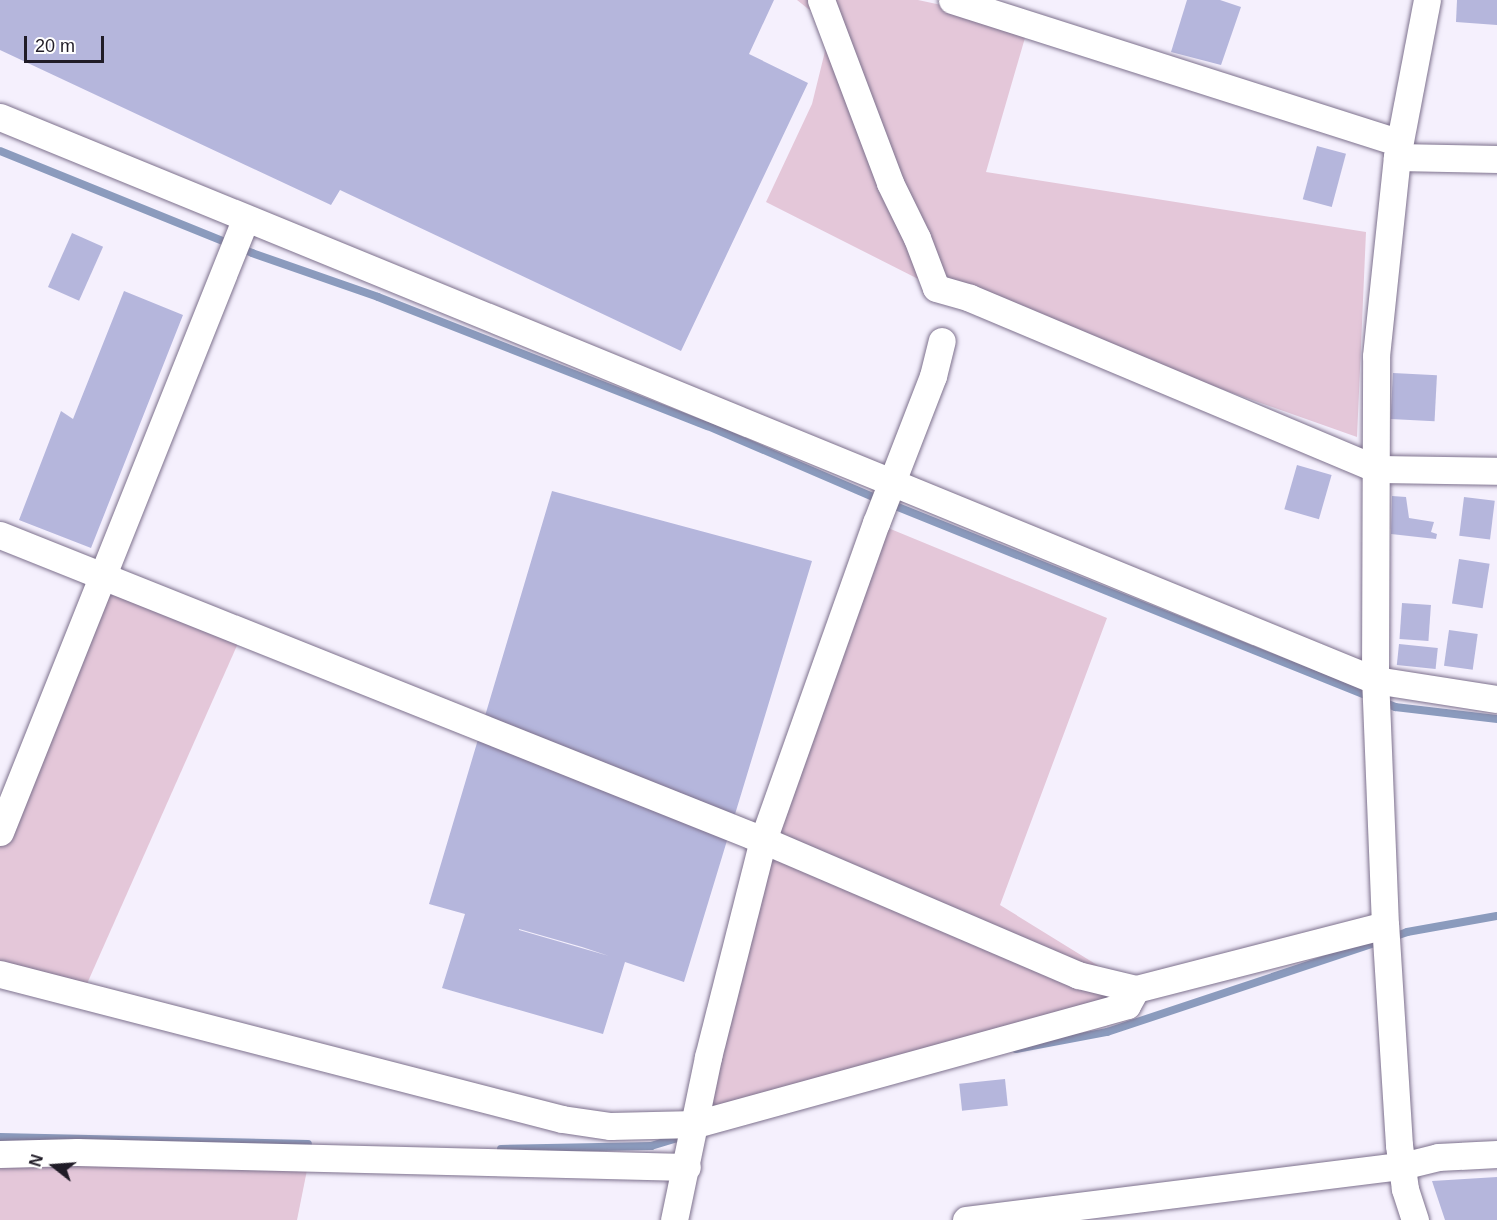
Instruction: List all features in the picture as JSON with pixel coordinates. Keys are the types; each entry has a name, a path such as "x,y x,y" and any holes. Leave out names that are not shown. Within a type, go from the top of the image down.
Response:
{"street":[{"path":"821,0 890,183 936,288 990,307 1376,469 1497,471"},
{"path":"952,0 1398,150 1497,159"},
{"path":"1415,1220 1402,1166 1386,953 1375,680 1376,357 1398,150 1427,0"},
{"path":"0,117 245,220 1375,680 1497,699"},
{"path":"0,832 245,220"},
{"path":"674,1220 696,1124 708,1057 763,840 878,517 893,484 933,376 942,341"},
{"path":"0,535 763,840 1078,975 1136,989 1385,925"},
{"path":"0,974 562,1119 610,1126 696,1124 1127,1005 1136,989"},
{"path":"0,1154 77,1152 687,1167"},
{"path":"966,1220 1402,1166 1438,1157 1497,1154"}],"shaded area":[{"path":"797,0 918,0 1029,24 986,172 1366,232 1357,437 936,288 766,202 812,104 831,27"},
{"path":"876,523 1107,618 1000,905 1136,989 696,1124 763,840"},
{"path":"103,575 243,632 82,995 0,974 0,832"},
{"path":"0,1154 307,1170 297,1220 0,1220"}],"building":[{"path":"0,0 774,0 749,54 808,83 681,351 340,190 331,205 0,50"},
{"path":"1187,0 1220,0 1241,7 1221,65 1171,52"},
{"path":"1457,0 1497,0 1497,25 1456,22"},
{"path":"1317,146 1346,154 1332,207 1303,199"},
{"path":"72,233 103,247 79,301 48,287"},
{"path":"124,291 183,315 91,548 19,520 61,411 73,419"},
{"path":"1393,373 1437,375 1435,421 1391,419"},
{"path":"1297,465 1332,475 1319,519 1284,509"},
{"path":"552,491 812,561 684,982 625,962 603,1034 442,988 465,914 429,904","holes":["519,929 582,947 609,956"]},
{"path":"1392,496 1406,497 1409,518 1434,522 1431,532 1437,534 1436,539 1391,534"},
{"path":"1464,497 1495,501 1490,539 1459,536"},
{"path":"1459,559 1490,564 1483,608 1452,603"},
{"path":"1402,603 1431,605 1428,641 1399,639"},
{"path":"1449,630 1478,634 1473,670 1444,666"},
{"path":"1399,644 1438,648 1436,669 1397,665"},
{"path":"1005,1079 1008,1106 962,1111 959,1084"},
{"path":"1497,1177 1497,1220 1445,1220 1432,1181"}],"waterway":[{"path":"0,151 252,253 378,297 708,426 873,497 1395,707 1497,719"},
{"path":"1016,1049 1107,1032 1407,932 1497,916"},
{"path":"501,1149 651,1146 688,1135"},
{"path":"0,1137 308,1144"}]}
